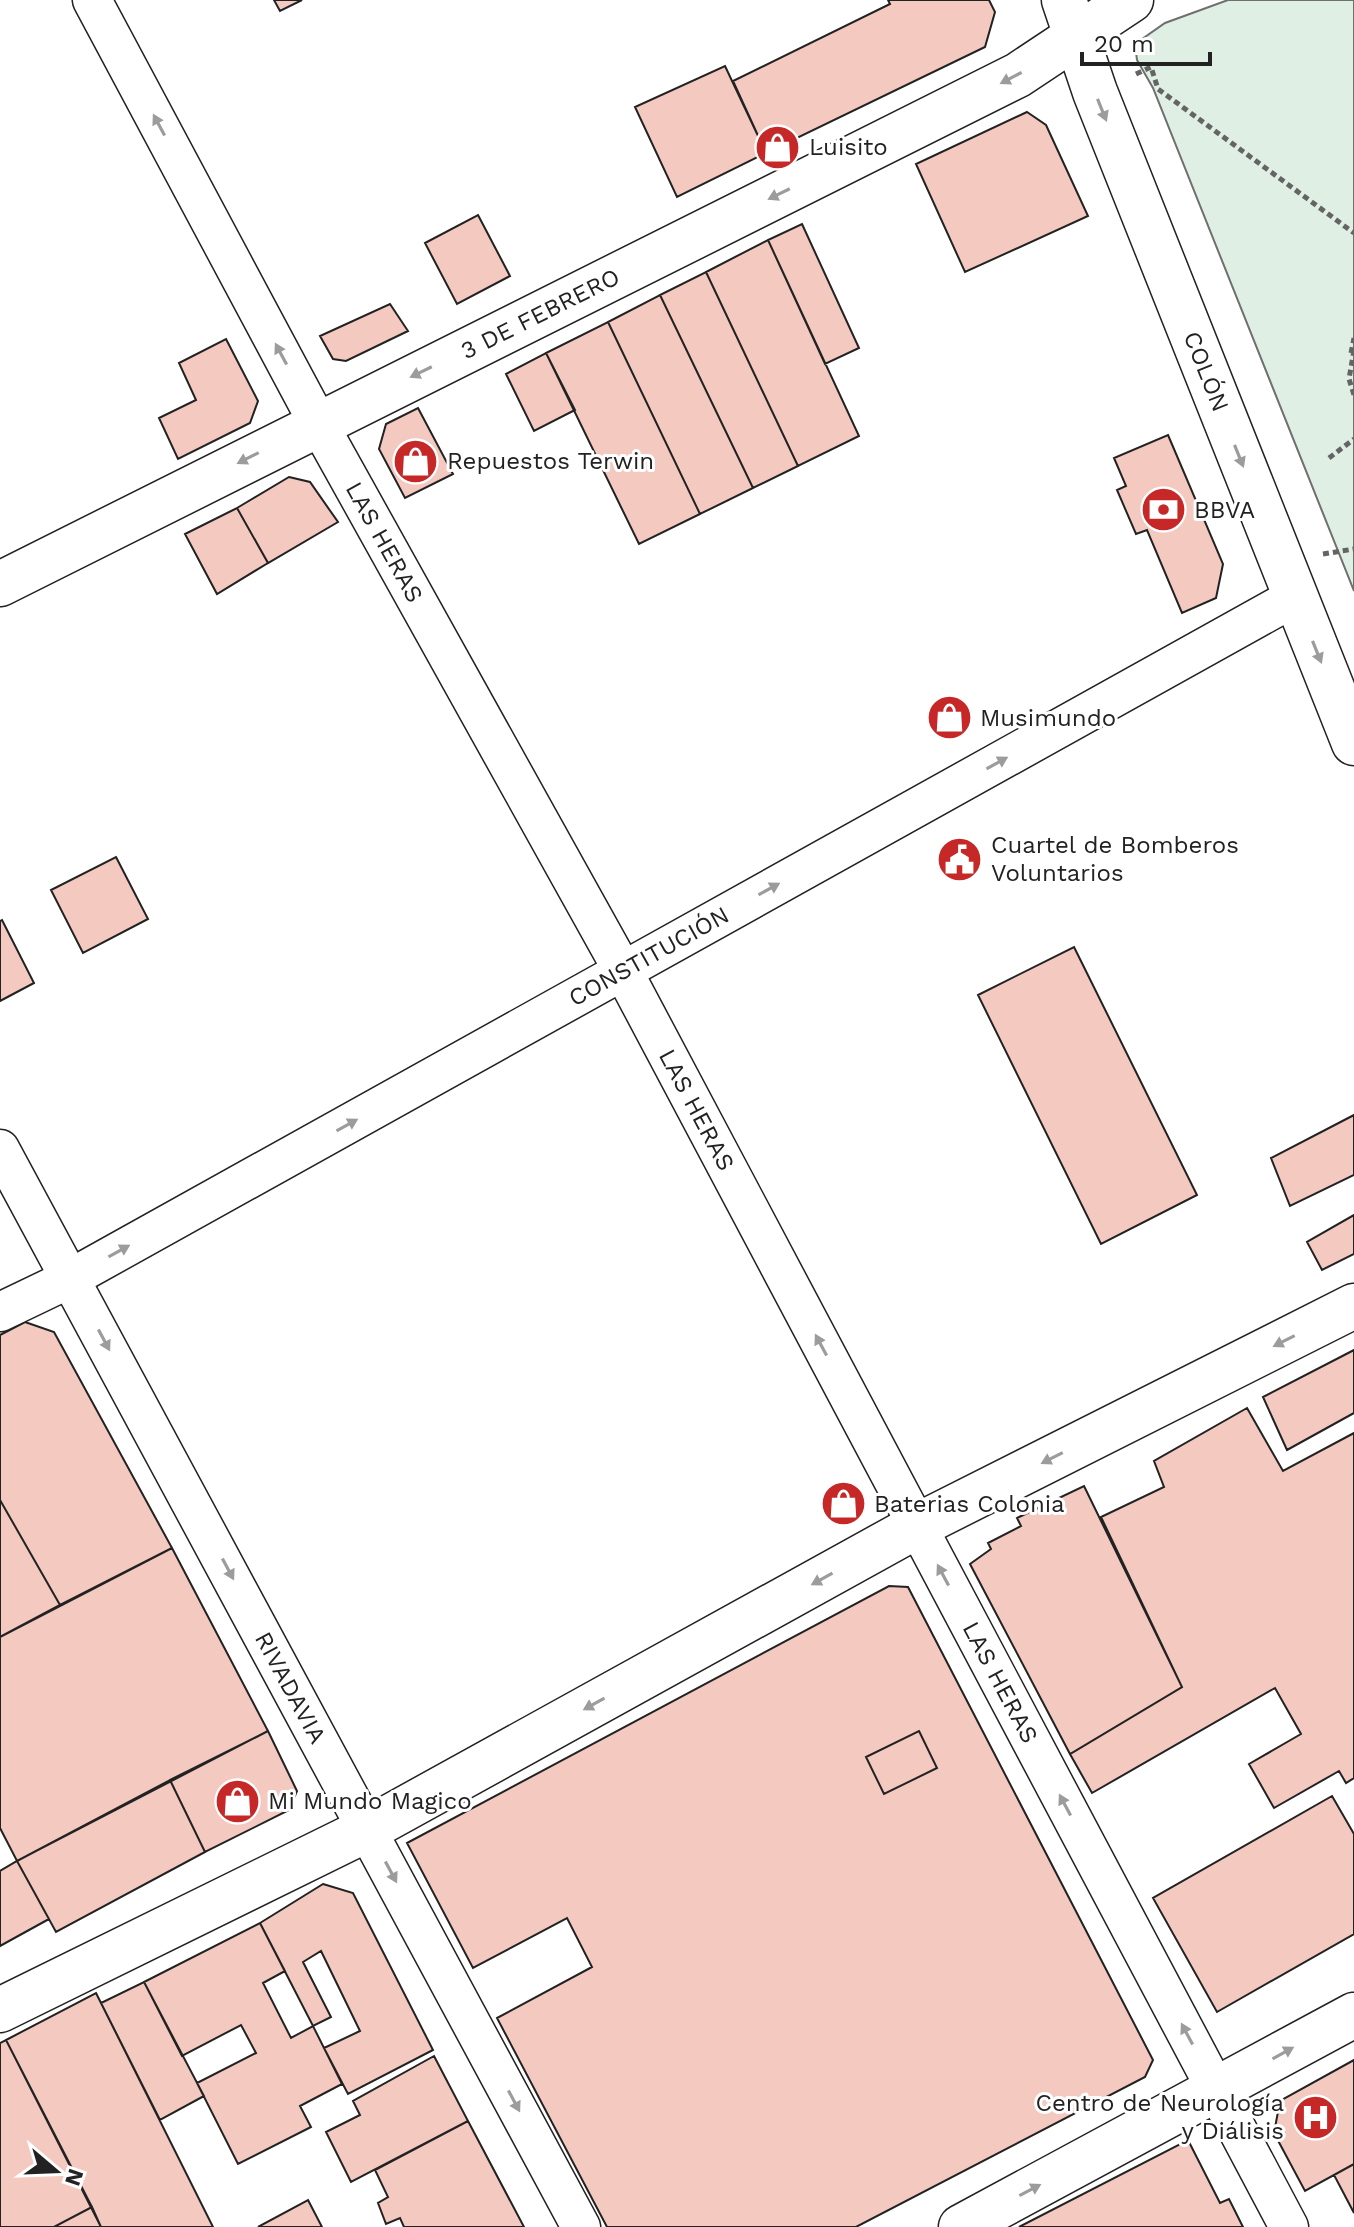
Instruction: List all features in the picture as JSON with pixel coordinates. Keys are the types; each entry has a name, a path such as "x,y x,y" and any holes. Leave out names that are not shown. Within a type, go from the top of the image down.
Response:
{"main road":[{"name":"3 DE FEBRERO","path":"0,584 1018,75 1071,18 1131,0"},
{"name":"COLÓN","path":"1071,18 1095,92 1295,597 1349,723"},
{"path":"0,2010 368,1829 917,1526 1354,1306"},
{"path":"961,2227 1354,2015"}],"street":[{"name":"LAS HERAS","path":"92,0 318,423 623,971 1289,2227"},
{"name":"CONSTITUCIÓN","path":"0,1312 71,1278 1295,597"},
{"name":"RIVADAVIA","path":"0,1149 581,2227"}],"path":[{"path":"1095,92 1151,67 1158,89 1354,233"},
{"path":"1354,338 1350,360 1354,395"},
{"path":"1350,360 1354,350"},
{"path":"1329,458 1354,439"}],"green space":[{"path":"1228,0 1354,0 1354,591 1153,88 1137,60 1135,44 1165,23"}],"building":[{"path":"274,0 302,0 280,11"},
{"path":"888,0 989,0 995,12 985,47 766,153 733,81 890,4"},
{"path":"725,66 766,153 677,197 635,107"},
{"path":"1027,112 1046,125 1088,216 965,272 916,164"},
{"path":"478,215 510,276 457,304 425,243"},
{"path":"802,224 859,348 825,364 768,240"},
{"path":"768,240 859,436 798,466 706,272"},
{"path":"706,272 798,466 753,488 660,295"},
{"path":"660,295 753,488 700,514 608,322"},
{"path":"390,304 408,331 346,361 333,359 320,336"},
{"path":"608,322 700,514 639,544 546,353"},
{"path":"226,339 258,401 250,423 178,459 159,418 196,400 179,363"},
{"path":"546,353 575,410 534,431 506,374"},
{"name":"Repuestos Terwin","path":"418,408 453,474 405,498 379,449 386,424"},
{"name":"BBVA","path":"1168,435 1223,564 1216,598 1182,613 1147,530 1136,534 1117,490 1126,486 1114,458"},
{"path":"289,477 310,482 338,522 268,563 237,508"},
{"path":"237,508 268,563 217,594 185,534"},
{"path":"116,857 148,919 83,953 51,890"},
{"path":"0,921 34,983 0,1001"},
{"path":"1074,947 1197,1195 1101,1244 978,995"},
{"path":"1354,1115 1354,1175 1290,1206 1271,1158"},
{"path":"1354,1215 1354,1254 1322,1270 1307,1242"},
{"path":"25,1322 54,1332 172,1548 60,1605 0,1500 0,1335"},
{"path":"1354,1350 1354,1413 1287,1450 1263,1397"},
{"path":"1247,1408 1283,1471 1354,1433 1354,1778 1346,1783 1339,1771 1274,1808 1249,1764 1301,1734 1275,1688 1092,1793 1070,1754 1182,1687 1101,1517 1164,1487 1154,1461"},
{"path":"1084,1486 1182,1687 1070,1754 970,1564 991,1549 988,1543 1021,1526 1017,1518"},
{"path":"0,1500 60,1605 0,1637"},
{"path":"172,1548 268,1731 17,1861 0,1828 0,1637"},
{"path":"889,1586 908,1587 1153,2060 1145,2077 856,2227 607,2227 497,2018 592,1967 567,1918 473,1968 407,1843"},
{"name":"Mi Mundo Magico","path":"268,1731 297,1791 289,1810 205,1852 170,1780"},
{"path":"919,1731 937,1768 884,1794 866,1757"},
{"path":"170,1780 205,1852 56,1932 17,1861"},
{"path":"1332,1796 1354,1834 1354,1934 1217,2012 1153,1898"},
{"path":"17,1861 49,1919 0,1946 0,1871"},
{"path":"323,1884 353,1893 433,2050 348,2094 324,2048 360,2031 321,1951 303,1962 331,2017 313,2026 260,1923"},
{"path":"260,1923 285,1971 263,1983 291,2038 313,2026 342,2084 300,2106 311,2127 238,2164 197,2083 256,2053 241,2025 182,2056 144,1982"},
{"path":"144,1982 204,2096 160,2120 101,2003"},
{"path":"96,1993 213,2227 101,2227 6,2040"},
{"path":"6,2040 92,2207 54,2227 0,2227 0,2043"},
{"path":"434,2056 468,2121 351,2182 326,2132 360,2115 353,2101"},
{"name":"Centro de Neurología y Diálisis","path":"1354,2060 1354,2164 1305,2191 1274,2133 1280,2101"},
{"path":"468,2121 524,2227 404,2227 400,2218 386,2224 378,2203 388,2197 375,2170"},
{"path":"1188,2140 1220,2203 1229,2199 1243,2227 1019,2227"},
{"path":"1354,2164 1354,2213 1334,2175"},
{"path":"308,2200 322,2227 258,2227"},
{"path":"92,2207 101,2227 54,2227"}],"place":[{"name":"Luisito","path":"778,147"},
{"name":"Repuestos Terwin","path":"416,461"},
{"name":"BBVA","path":"1163,510"},
{"name":"Musimundo","path":"949,718"},
{"name":"Cuartel de Bomberos Voluntarios","path":"960,859"},
{"name":"Baterias Colonia","path":"843,1504"},
{"name":"Mi Mundo Magico","path":"237,1801"},
{"name":"Centro de Neurología y Diálisis","path":"1315,2117"}]}
